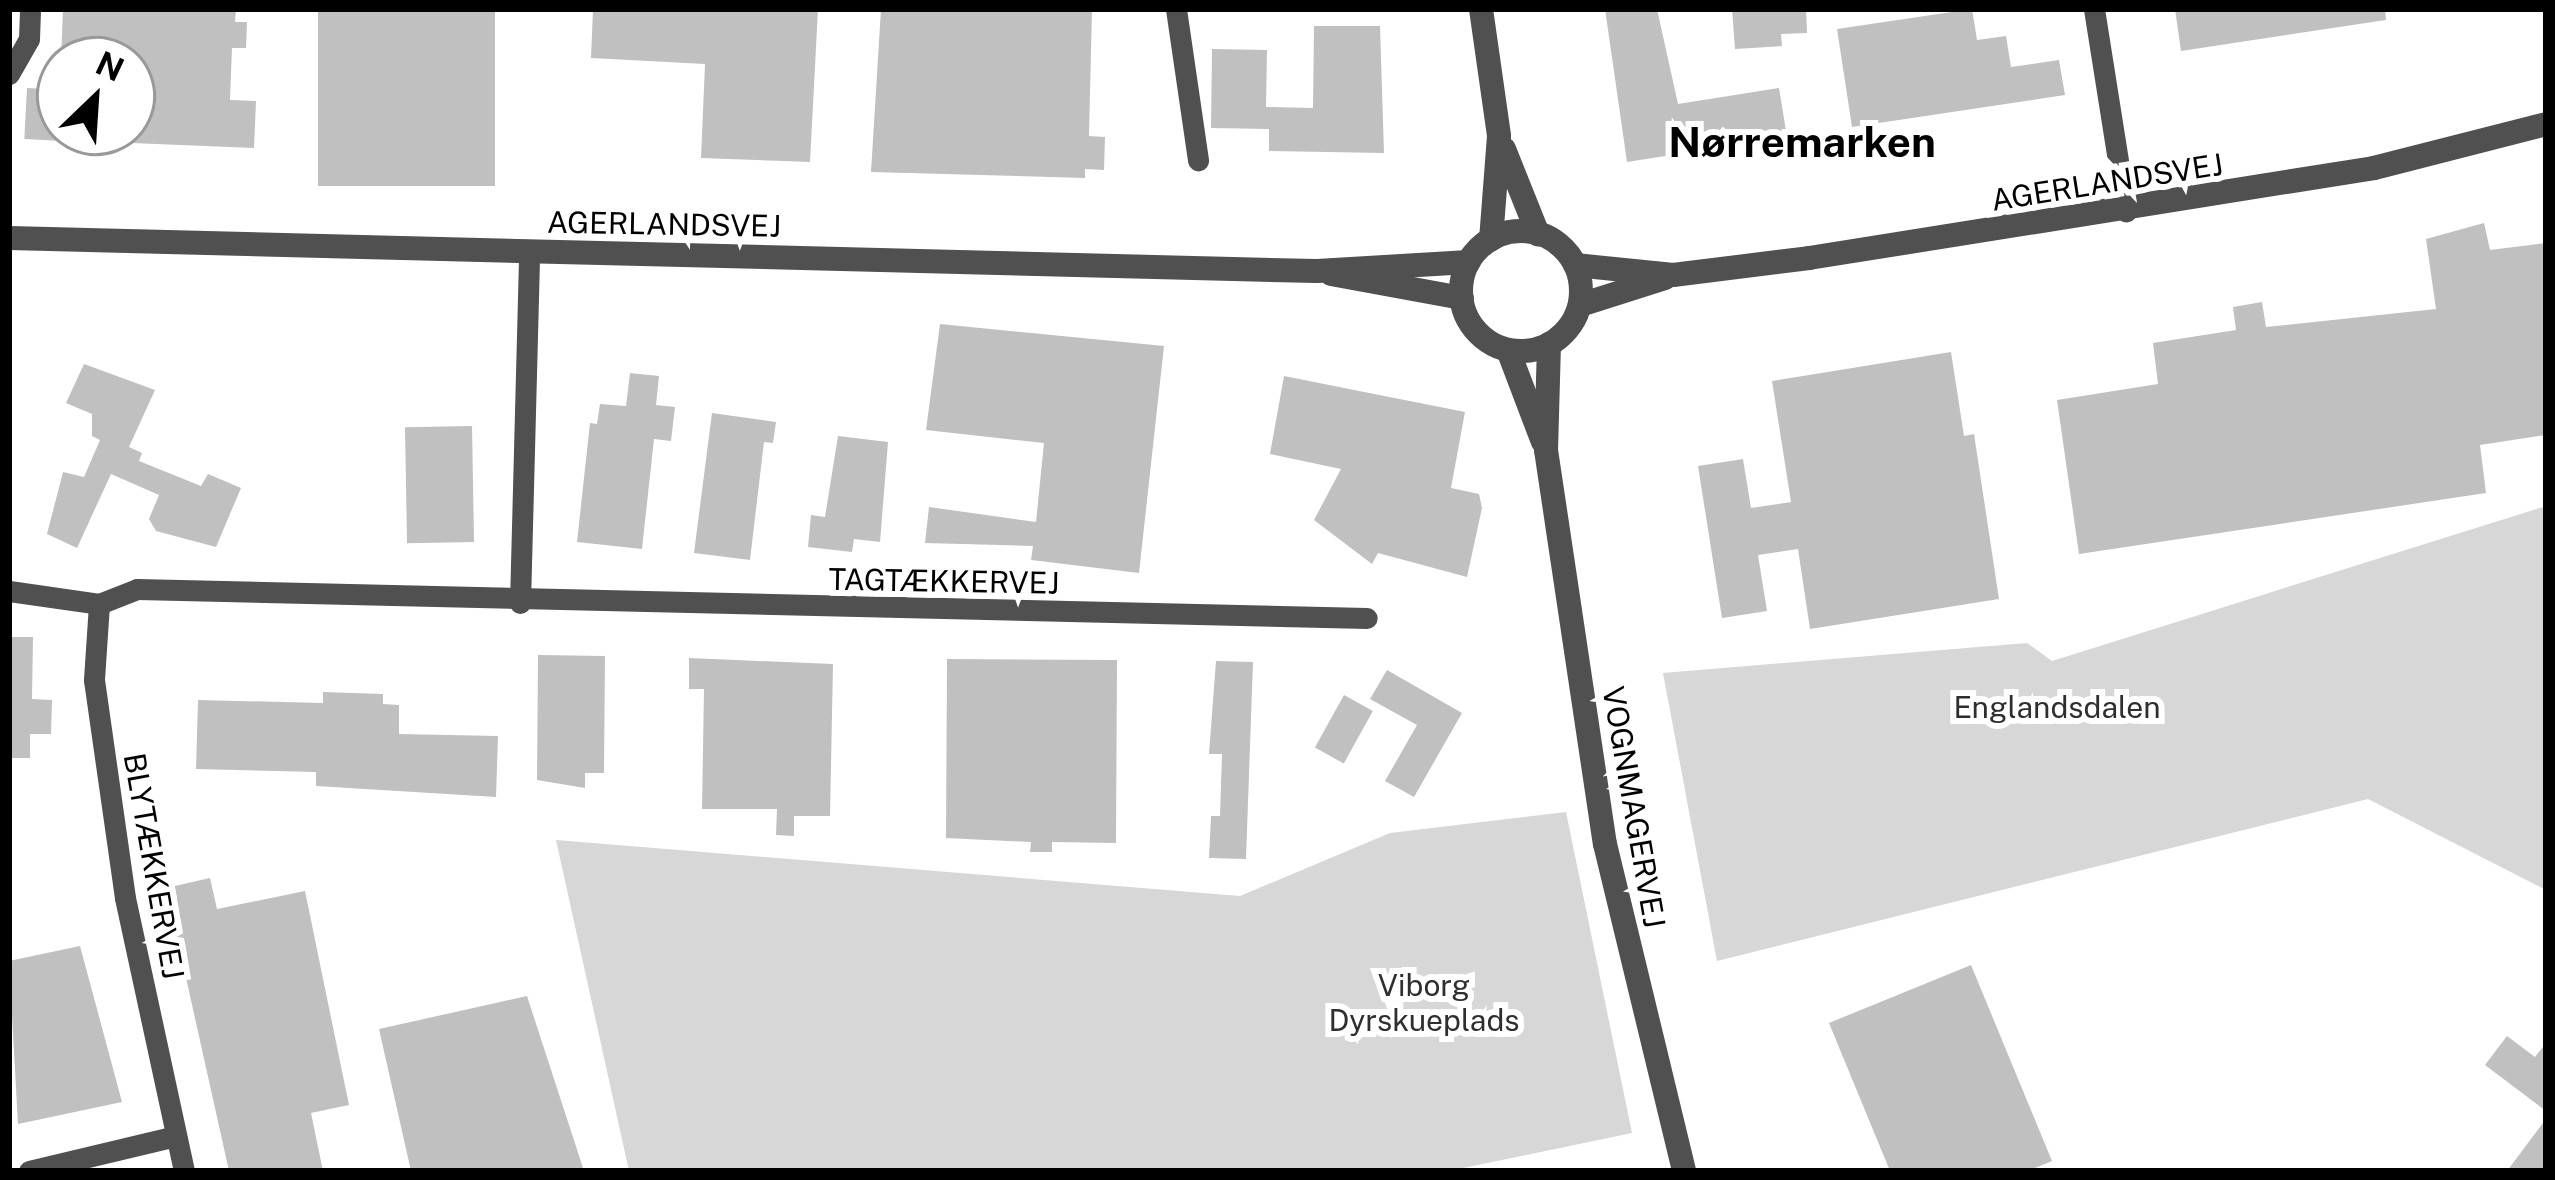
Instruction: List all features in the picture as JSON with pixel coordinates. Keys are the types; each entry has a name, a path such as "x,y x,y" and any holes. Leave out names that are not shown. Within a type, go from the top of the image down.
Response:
{"street":[{"path":"9,74 29,39 30,9"},
{"path":"1176,9 1198,160"},
{"path":"1481,9 1498,136 1491,240"},
{"path":"2094,9 2126,211"},
{"name":"AGERLANDSVEJ","path":"1580,305 1673,275 2126,211 2374,168 2546,124"},
{"path":"1498,136 1538,234 1575,266 1580,305 1550,344 1508,350 1478,333 1462,298 1469,262 1491,240 1538,234"},
{"name":"AGERLANDSVEJ","path":"9,238 1317,271 1469,262"},
{"path":"520,603 529,250"},
{"name":"AGERLANDSVEJ","path":"1575,266 1673,275"},
{"name":"AGERLANDSVEJ","path":"1317,271 1462,298"},
{"name":"VOGNMAGERVEJ","path":"1550,344 1546,450 1605,844 1684,1171"},
{"name":"VOGNMAGERVEJ","path":"1508,350 1546,450"},
{"name":"TAGTÆKKERVEJ","path":"9,591 82,594 99,604 136,589 520,603 1367,618"},
{"name":"BLYTÆKKERVEJ","path":"99,604 94,680 122,876 184,1171"},
{"path":"29,1171 176,1136"}],"green space":[{"name":"Englandsdalen","path":"2546,506 2546,890 2368,799 1717,961 1663,673 2027,643 2052,661"},
{"name":"Viborg Dyrskueplads","path":"1566,812 1632,1133 1449,1171 629,1171 556,840 1240,896 1390,833"}],"building":[{"path":"63,9 236,9 235,22 247,22 246,48 232,48 230,100 256,101 254,148 156,144 156,36 62,36"},
{"path":"318,9 495,9 495,186 318,186"},
{"path":"593,9 818,9 810,162 701,158 705,64 591,58"},
{"path":"881,9 1092,9 1089,136 1105,137 1104,170 1085,169 1085,178 871,172"},
{"path":"1605,9 1657,9 1678,104 1779,88 1787,137 1627,162"},
{"path":"1732,9 1806,9 1807,33 1781,34 1782,46 1735,49"},
{"path":"1972,9 1977,40 2006,36 2011,67 2059,60 2065,95 1852,127 1837,29"},
{"path":"2175,9 2385,9 2386,20 2181,51"},
{"path":"1314,26 1380,26 1384,153 1269,151 1269,129 1211,128 1212,49 1267,50 1266,107 1313,108"},
{"path":"27,88 36,88 36,140 24,139"},
{"path":"2484,223 2490,250 2546,243 2546,435 2480,445 2486,493 2079,554 2057,400 2158,384 2153,343 2236,330 2233,307 2262,302 2266,327 2436,309 2426,239"},
{"path":"940,324 1164,346 1139,573 1031,560 1033,546 925,543 929,507 1036,522 1044,443 926,430"},
{"path":"1951,352 1964,436 1974,434 1999,599 1810,629 1798,549 1758,555 1767,611 1722,618 1698,466 1743,459 1751,508 1791,502 1772,381"},
{"path":"84,364 155,390 129,447 142,453 139,461 201,486 208,474 241,488 216,547 156,531 149,519 159,495 111,474 77,548 47,534 63,472 84,477 100,440 92,436 92,414 66,403"},
{"path":"630,373 659,376 656,405 675,407 671,441 654,439 642,549 577,542 590,423 597,424 600,404 626,406"},
{"path":"1284,376 1465,412 1451,488 1479,494 1482,508 1467,577 1378,553 1372,564 1314,520 1341,469 1270,454"},
{"path":"712,413 776,422 773,443 764,442 750,560 694,553"},
{"path":"472,426 474,542 407,543 405,427"},
{"path":"838,436 888,442 880,542 854,539 852,552 808,547 811,515 825,517"},
{"path":"9,637 33,637 32,699 52,700 51,734 30,734 30,758 9,758"},
{"path":"538,655 605,656 604,773 585,773 585,788 537,780"},
{"path":"689,658 833,664 830,816 794,816 794,836 776,835 777,809 702,809 704,689 689,689"},
{"path":"947,659 1117,660 1116,843 1052,842 1052,852 1030,852 1031,842 946,838"},
{"path":"1216,661 1253,662 1246,859 1209,858 1211,816 1220,816 1222,754 1209,754"},
{"path":"1387,670 1462,713 1414,797 1385,781 1417,725 1370,699"},
{"path":"323,692 383,694 383,704 399,705 399,734 498,736 496,797 316,786 316,772 196,769 198,700 323,703"},
{"path":"1344,695 1373,711 1344,763 1315,747"},
{"path":"210,878 217,909 305,891 349,1105 311,1113 323,1171 229,1171 166,888"},
{"path":"80,946 122,1102 18,1124 9,961"},
{"path":"1971,965 2052,1161 2028,1171 1890,1171 1829,1023"},
{"path":"527,996 584,1171 411,1171 379,1029"},
{"path":"2507,1036 2535,1057 2546,1043 2546,1111 2485,1065"},
{"path":"2546,1119 2546,1171 2507,1171"}],"district":[{"name":"Nørremarken","path":"1802,142"}]}
